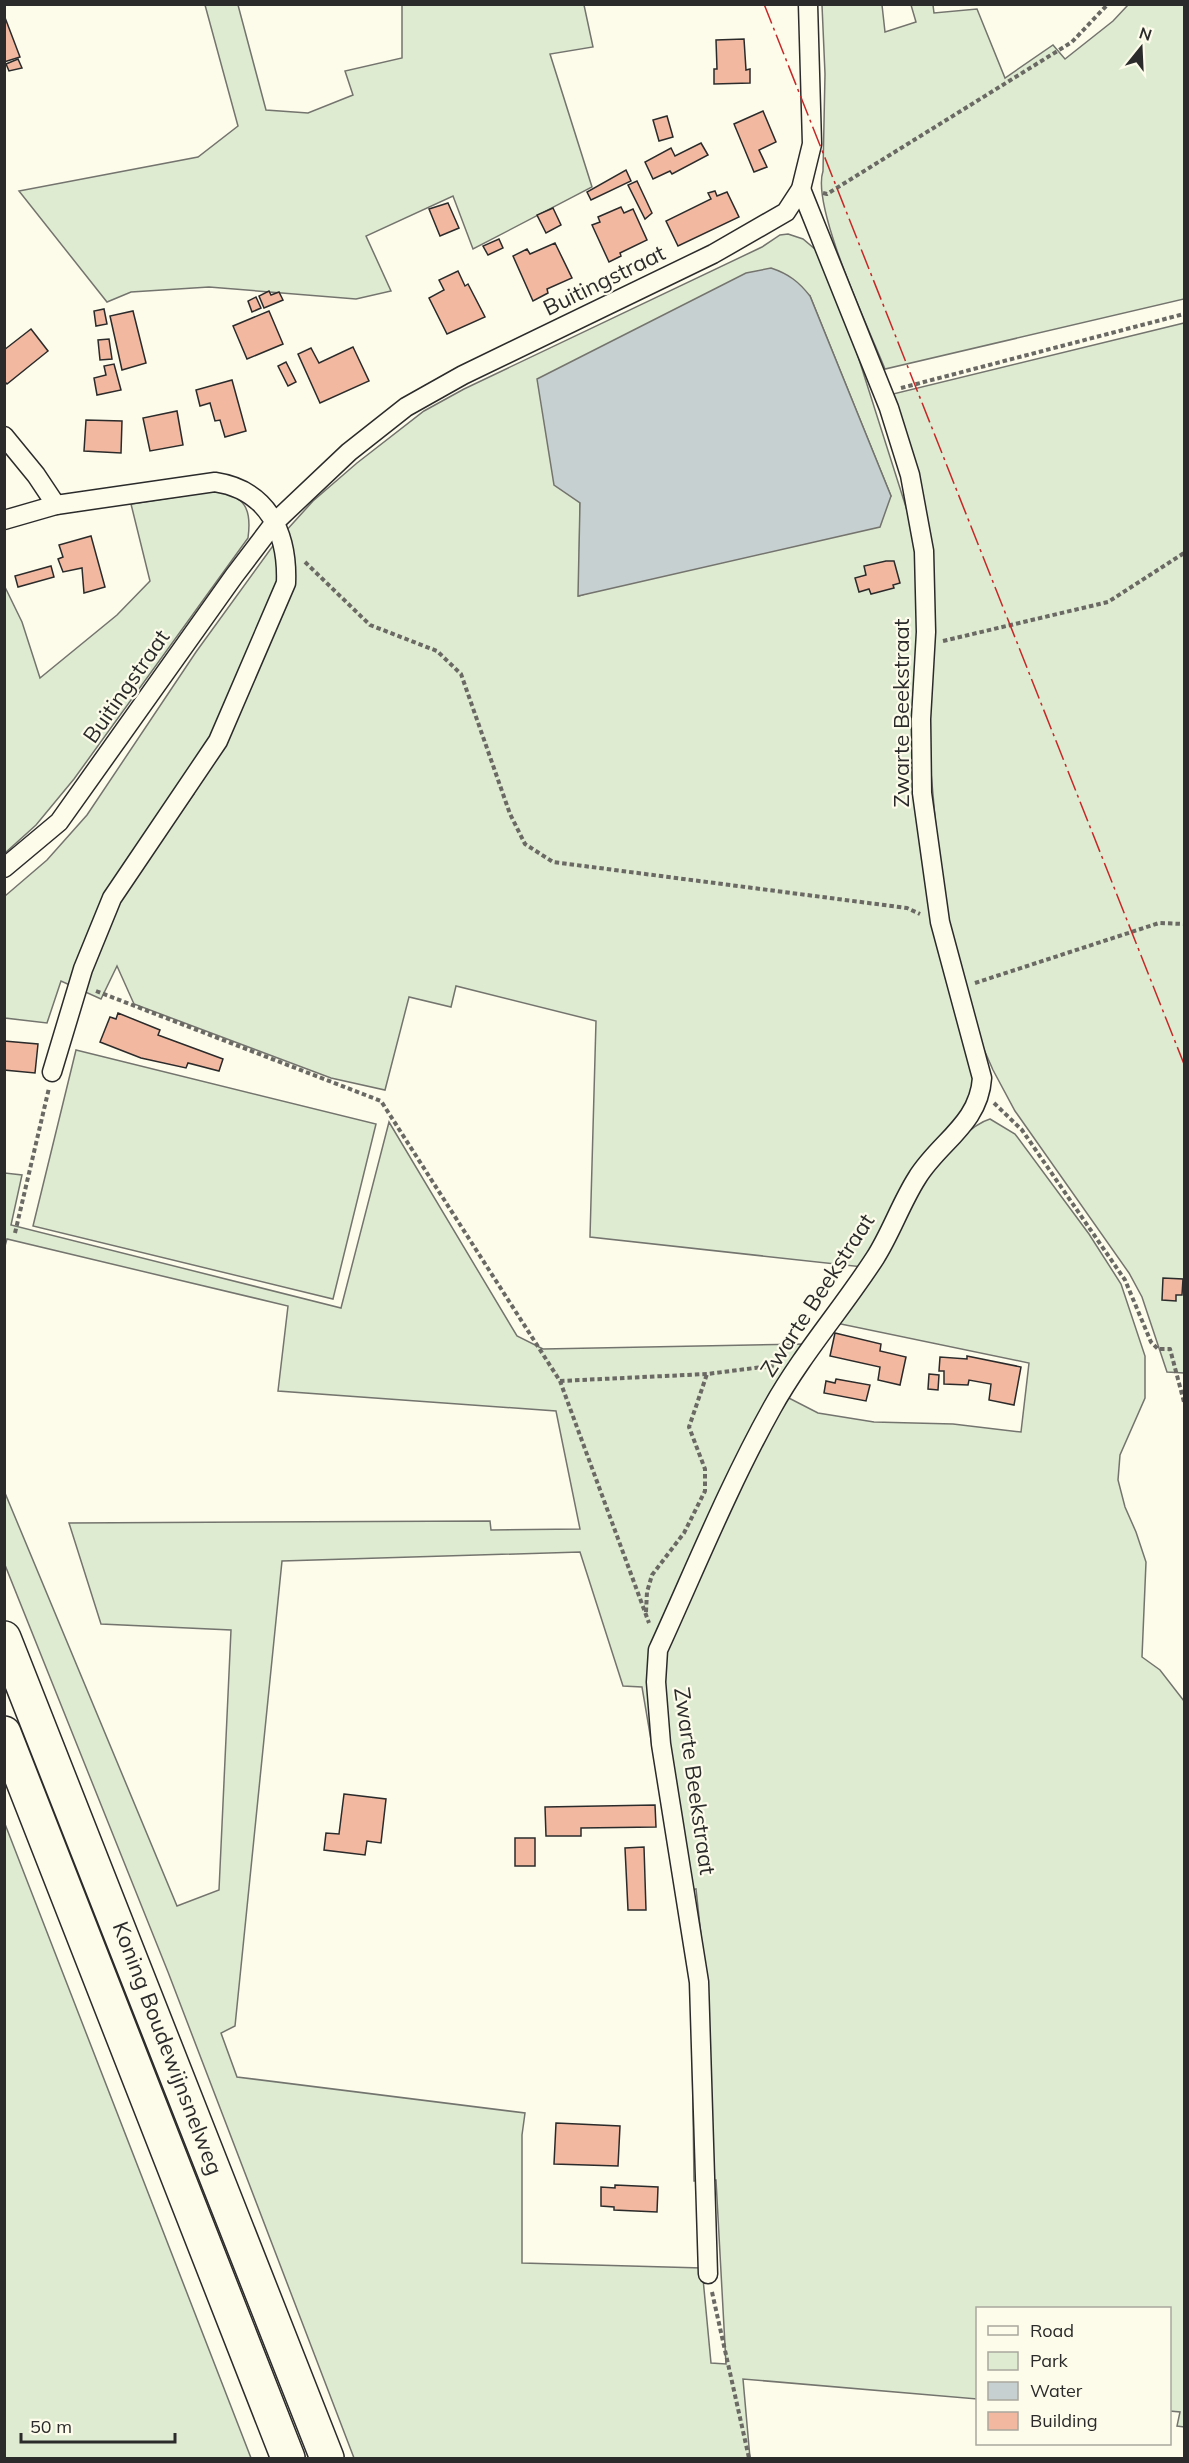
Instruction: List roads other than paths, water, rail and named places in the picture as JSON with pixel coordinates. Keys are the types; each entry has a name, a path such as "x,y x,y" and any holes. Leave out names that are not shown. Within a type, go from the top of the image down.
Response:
{"highway":[{"name":"Koning Boudewijnsnelweg","path":"4,1638 327,2458"},
{"name":"Koning Boudewijnsnelweg","path":"4,1733 288,2458"}],"street":[{"name":"Buitingstraat","path":"4,868 59,822 234,576 350,452 406,407 463,375 755,232 786,212 801,189 812,144 808,4"},
{"name":"Zwarte Beekstraat","path":"708,2274 699,1982 661,1744 656,1682 658,1650 750,1451 800,1363 876,1257 918,1176 968,1121 981,1094 979,1063 940,922 922,793 921,719 926,645 924,551 910,475 883,393 801,189"},
{"path":"4,436 36,475 56,506"},
{"path":"4,520 56,506 215,482 235,485 258,501 278,530 287,559 286,583 218,741 112,898 78,985 52,1072"}],"water":[{"path":"771,268 793,279 810,296 891,496 880,527 578,596 580,503 554,485 537,379 746,273"}]}
